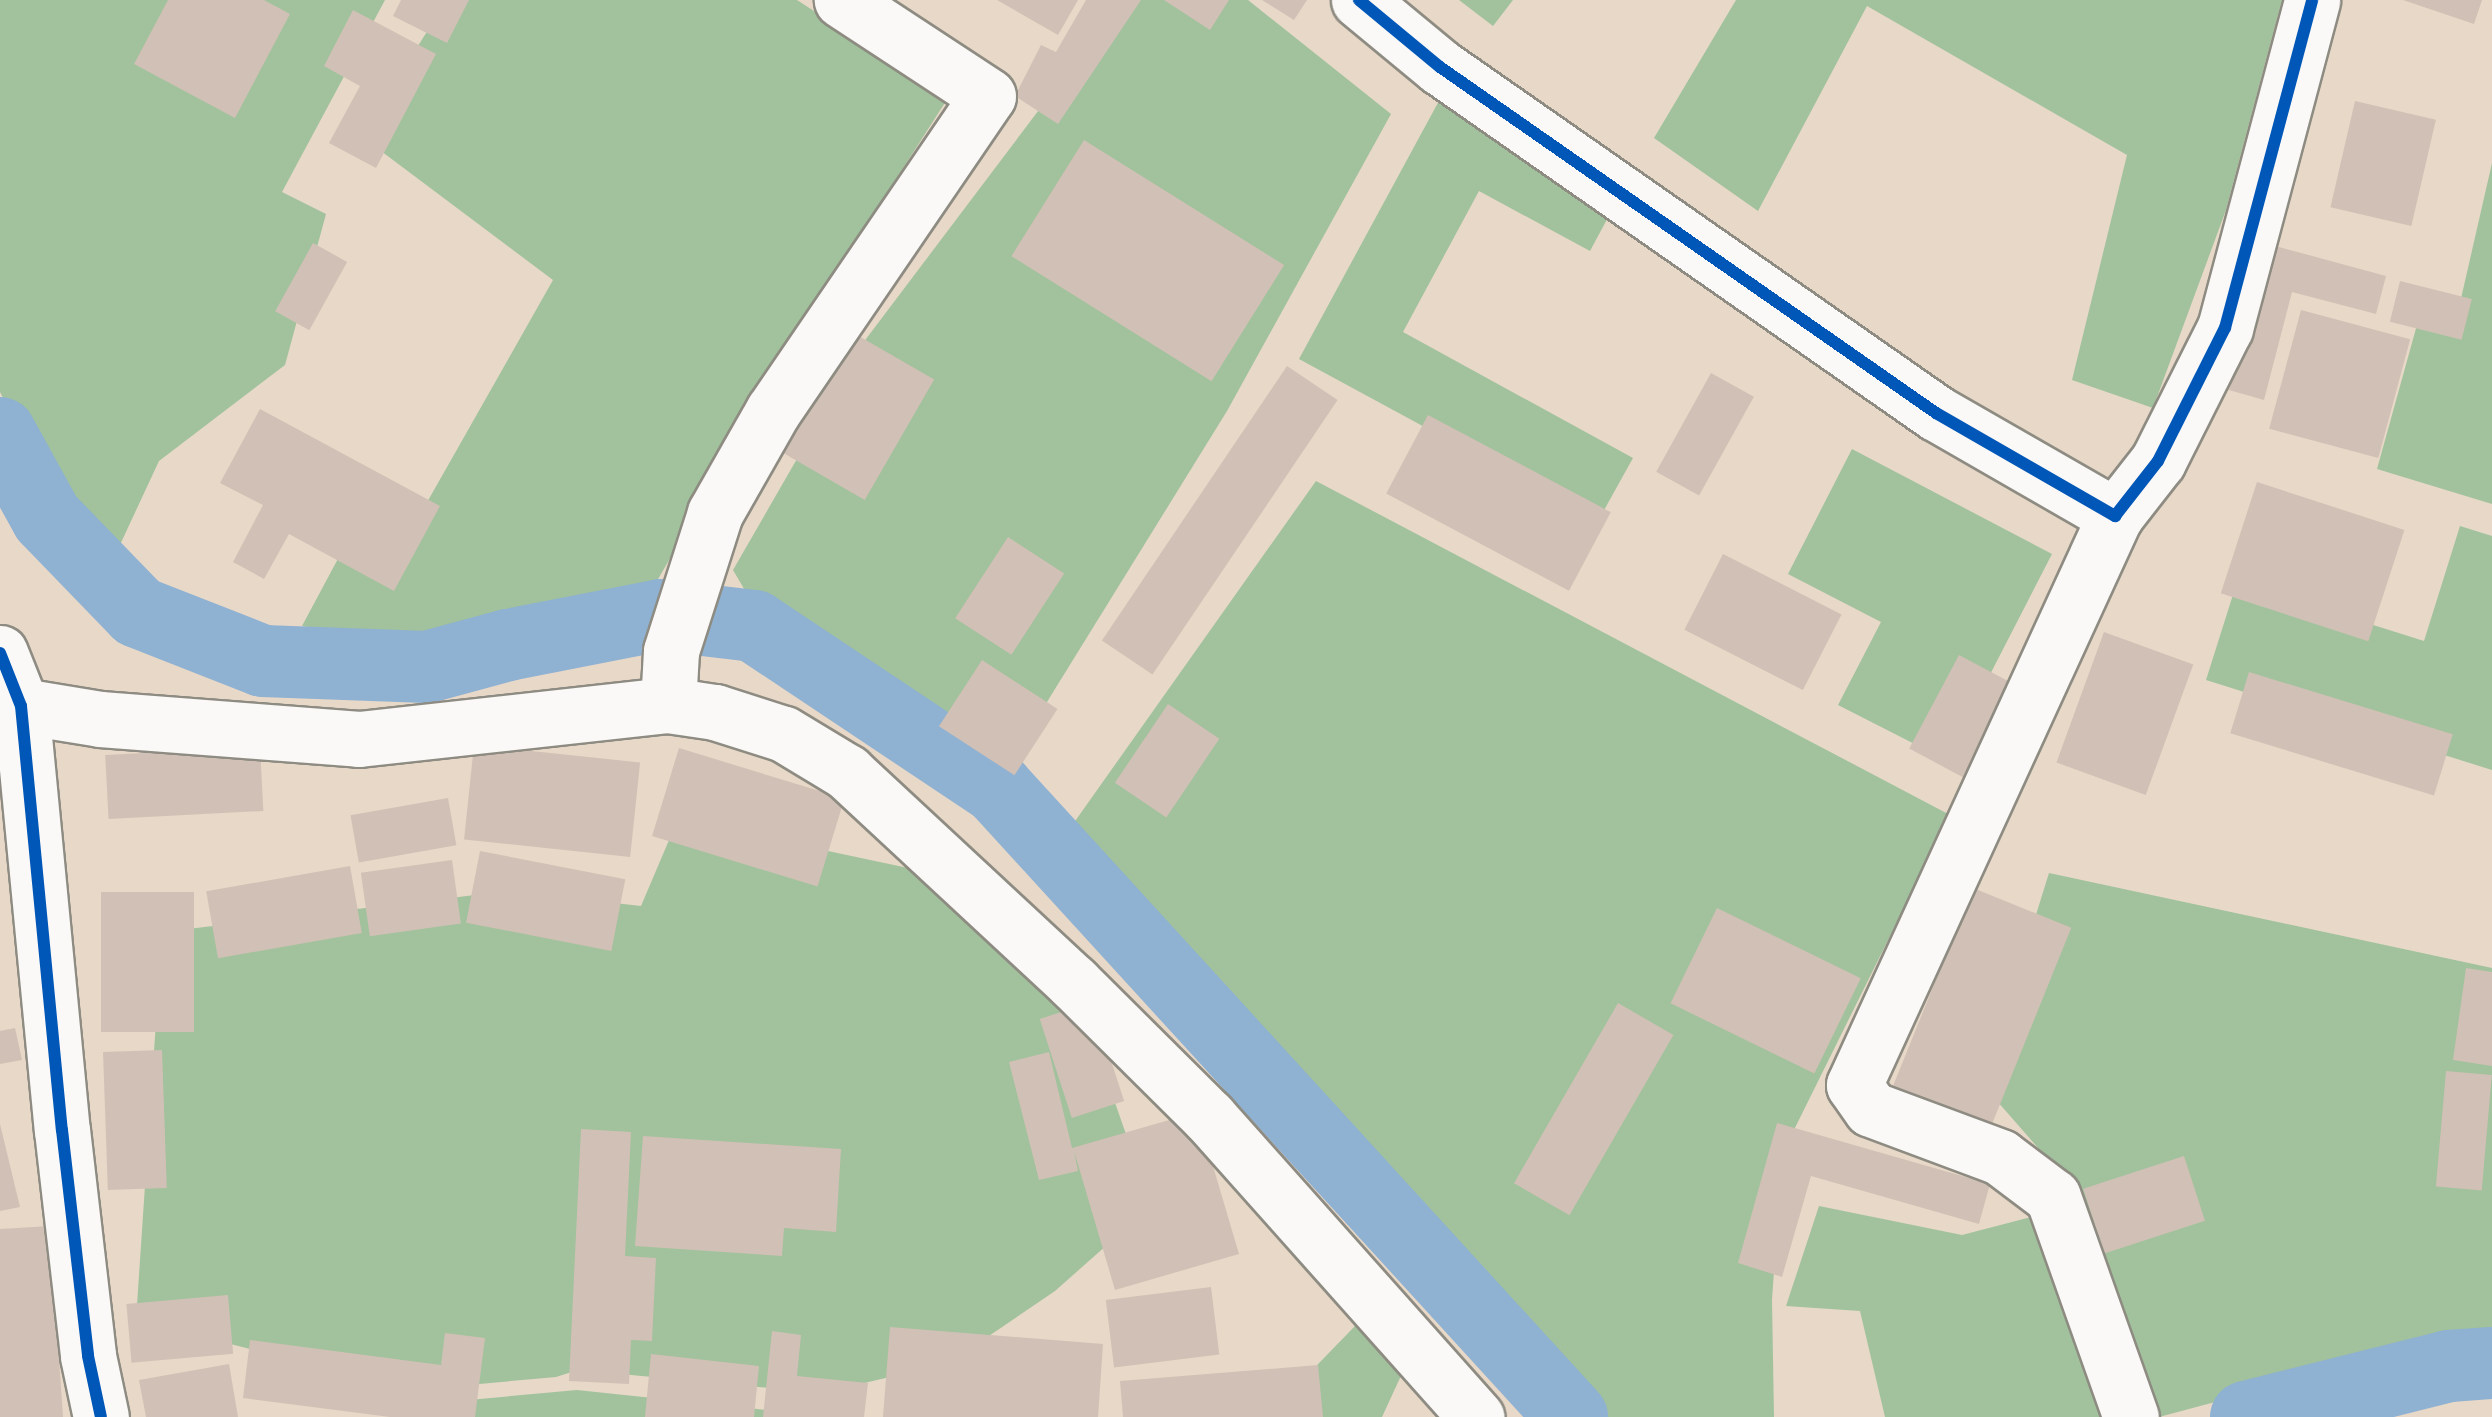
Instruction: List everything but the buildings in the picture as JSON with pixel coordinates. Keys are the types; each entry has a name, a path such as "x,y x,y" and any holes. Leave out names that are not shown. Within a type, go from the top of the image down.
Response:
{"street":[{"path":"668,705 671,651 715,513 774,411 988,96 842,0"},
{"path":"1360,0 1440,67 1920,402 2115,516"},
{"path":"2131,1417 2053,1197 2000,1157 1871,1109 1854,1086 2115,516 2158,460 2225,328 2312,0"},
{"path":"0,653 21,706 64,1148 88,1356 102,1417"},
{"path":"21,706 100,719 360,739 668,705 715,712 784,734 847,772 1073,982 1209,1117 1447,1406"}],"green space":[{"path":"0,0 385,0 282,192 326,214 285,365 159,461 112,562 56,504 0,392"},
{"path":"447,0 797,0 948,98 816,304 657,581 509,620 390,641 302,626 355,527 400,550 553,280 361,136"},
{"path":"1122,0 1248,0 1391,114 1227,411 1008,765 897,705 760,616 733,570 866,339"},
{"path":"1459,0 1513,0 1493,26"},
{"path":"1736,0 2282,0 2226,210 2153,408 2072,380 2127,155 1867,6 1758,211 1654,138"},
{"path":"1440,99 1619,197 1590,251 1479,191 1403,332 1633,458 1598,521 1299,359"},
{"path":"2492,163 2492,504 2377,469 2425,296 2460,303"},
{"path":"1852,449 2052,554 1946,760 1838,705 1881,622 1788,574"},
{"path":"1316,481 1950,815 1782,1154 1772,1300 1774,1417 1585,1417 1145,930 1073,824"},
{"path":"2460,526 2492,536 2492,770 2206,680 2237,582 2424,641"},
{"path":"678,819 908,868 1061,973 1089,1028 1151,1206 1055,1291 949,1363 822,1393 578,1370 556,1377 412,1390 136,1320 162,932 509,891 641,906"},
{"path":"2049,873 2492,968 2492,1345 2383,1357 2159,1417 2067,1181 1983,1085"},
{"path":"1819,1206 1962,1235 2039,1215 2116,1417 1885,1417 1860,1311 1786,1306"},
{"path":"1356,1325 1411,1354 1382,1417 1152,1417 1290,1393"},
{"path":"577,1390 794,1413 793,1417 404,1417 414,1405"}],"waterway":[{"path":"0,433 47,518 138,612 263,661 427,667 508,645 661,615 754,626 998,789 1572,1417"},
{"path":"2246,1417 2449,1366 2492,1363"}],"cycle path":[{"path":"1359,0 1440,67 1936,413 2115,516 2158,461 2225,328 2312,0"},
{"path":"0,653 21,706 62,1130 88,1356 101,1417"}]}
